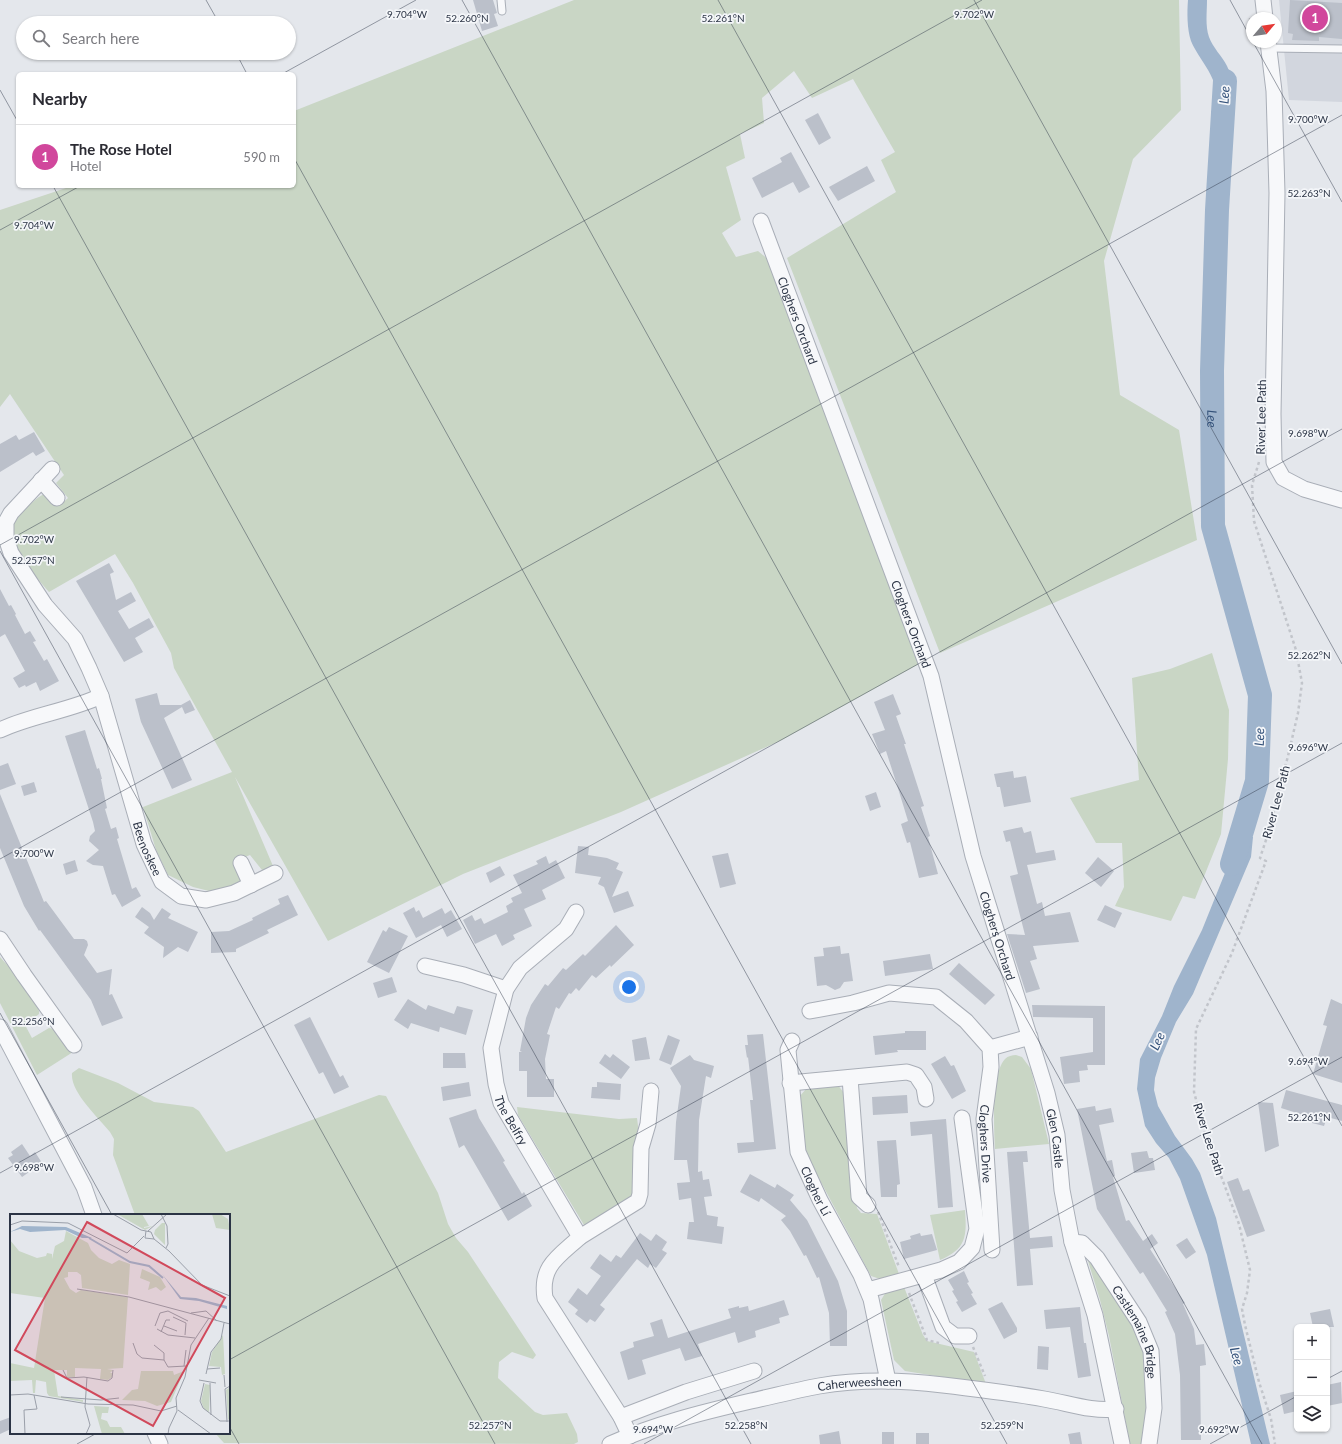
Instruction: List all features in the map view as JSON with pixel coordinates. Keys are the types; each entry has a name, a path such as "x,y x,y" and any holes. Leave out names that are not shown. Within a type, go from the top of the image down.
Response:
{"street":[{"path":"1263,0 1264,12"},
{"path":"1268,48 1274,91 1277,193 1272,414 1274,462 1283,478 1304,489 1342,500"},
{"name":"Cloghers Orchard","path":"761,221 931,676 973,856 1030,1037"},
{"name":"Beenoskee","path":"52,469 11,513 6,522 6,538 11,554 45,605 75,639 101,696 144,844 162,882 181,896 206,900 234,892 275,873"},
{"path":"41,480 57,498"},
{"path":"0,730 27,720 76,707 101,696"},
{"path":"241,863 251,885"},
{"name":"The Belfry","path":"576,912 566,929 520,968 506,989 491,1048 501,1103 580,1237"},
{"path":"0,939 74,1045"},
{"path":"425,966 464,975 506,989"},
{"path":"810,1011 853,1003 889,993 936,997 966,1021 990,1048 1030,1037"},
{"path":"0,1027 84,1187 94,1214"},
{"name":"Glen Castle","path":"1030,1037 1057,1135 1062,1190 1072,1242 1095,1315 1116,1409 1122,1444"},
{"name":"Clogher Lí","path":"792,1041 788,1050 790,1083 798,1152 820,1200 868,1290 888,1381"},
{"name":"Cloghers Drive","path":"990,1048 991,1067 984,1119 992,1250"},
{"path":"790,1083 907,1072 916,1075 924,1087 926,1099"},
{"path":"850,1078 859,1197 868,1206"},
{"path":"630,1436 621,1417 545,1298 543,1284 546,1272 553,1260 580,1237 638,1201 640,1194 642,1148 648,1124 651,1091"},
{"path":"868,1290 941,1270 959,1262 972,1248 977,1229 962,1118"},
{"name":"Castlemaine Bridge","path":"1072,1242 1082,1243 1097,1258 1139,1322 1151,1352 1154,1372 1154,1408 1149,1444"},
{"path":"924,1275 943,1327 955,1336 969,1336"},
{"path":"621,1417 686,1392 754,1371"},
{"name":"Caherweesheen","path":"610,1444 700,1412 820,1386 862,1381 908,1381 1044,1399 1105,1411 1116,1409"},
{"path":"155,1434 160,1444"}],"lane":[{"path":"501,0 502,10"},
{"path":"1282,46 1342,50"}],"path":[{"name":"River Lee Path","path":"1260,459 1252,485 1254,520 1296,650 1302,683 1298,713 1268,834 1260,858 1266,861 1258,886 1232,952 1196,1029 1194,1092 1205,1133 1242,1235 1250,1270 1247,1293 1242,1309 1259,1382 1271,1419 1274,1444"},
{"path":"969,1336 991,1391"}],"shaded area":[{"path":"1279,0 1342,0 1342,102 1289,100 1282,30 1282,12 1280,12"}],"green space":[{"path":"574,0 1179,0 1181,110 1133,159 1104,261 1120,395 1179,430 1197,540 940,653 787,258 896,192 881,160 895,152 853,79 812,98 794,71 762,98 764,123 740,134 745,158 726,167 741,220 722,233 736,257 758,251 769,260 919,664 782,740 621,812 463,874 328,941 235,777 273,866 262,870 250,855 235,861 245,882 213,892 193,887 168,875 156,850 143,807 232,772 174,668 171,653 133,583 115,554 49,592 24,561 12,534 12,526 17,516 41,496 47,493 59,506 68,498 56,483 64,475 10,394 0,407 0,210 66,188 296,188 296,110"},
{"path":"1212,653 1229,710 1228,759 1221,834 1195,899 1183,896 1171,921 1115,906 1124,887 1122,843 1096,843 1070,798 1139,780 1132,678 1170,669"},
{"path":"0,957 18,976 30,992 38,1007 39,1014 25,1025 32,1038 49,1028 54,1029 73,1052 37,1075 0,1003"},
{"path":"1016,1055 1022,1057 1031,1069 1049,1144 995,1149 994,1102 997,1077 1005,1059"},
{"path":"79,1068 118,1083 154,1102 193,1107 199,1111 226,1152 379,1095 386,1096 438,1193 448,1224 456,1238 468,1252 536,1355 533,1359 512,1352 499,1362 498,1378 535,1412 543,1415 567,1413 577,1434 578,1442 574,1444 224,1443 216,1434 230,1434 230,1214 135,1214 113,1155 114,1139 110,1132 80,1096 75,1088 72,1073"},
{"path":"837,1084 844,1093 857,1208 861,1213 877,1214 899,1274 883,1280 871,1276 806,1154 799,1097 807,1088"},
{"path":"517,1107 619,1119 637,1118 639,1134 634,1151 633,1166 636,1195 588,1226 584,1225 518,1115"},
{"path":"965,1210 966,1228 963,1241 960,1246 949,1256 940,1260 930,1215"},
{"path":"1088,1261 1091,1262 1124,1308 1139,1337 1143,1352 1147,1382 1143,1444 1130,1444 1109,1336"},
{"path":"904,1287 923,1335 927,1341 974,1352 986,1384 905,1371 894,1360 881,1300 886,1292"}],"water":[{"path":"1188,0 1207,0 1207,24 1209,37 1227,66 1233,84 1233,115 1211,112 1215,102 1215,84 1191,41 1187,10"},
{"path":"1236,831 1253,837 1251,857 1193,994 1176,1022 1161,1058 1155,1078 1154,1090 1158,1106 1175,1136 1192,1159 1200,1173 1216,1218 1270,1444 1251,1444 1207,1255 1180,1179 1169,1158 1156,1143 1145,1126 1137,1089 1140,1059 1162,1016 1174,986 1202,930 1225,873"}],"building":[{"path":"473,0 493,0 497,13 494,14 498,26 482,31"},
{"path":"1290,0 1342,3 1342,39 1319,37 1319,41 1292,40 1293,34 1288,33"},
{"path":"818,113 831,138 819,145 805,120"},
{"path":"791,152 810,187 799,193 793,182 762,198 752,178 782,162 780,158"},
{"path":"867,166 875,181 838,201 829,187"},
{"path":"34,432 45,451 36,456 33,452 0,472 0,444 16,435 19,440"},
{"path":"109,563 114,572 110,574 116,600 131,592 136,601 118,611 129,629 149,618 154,627 135,638 143,652 124,662 76,581"},
{"path":"0,589 9,606 11,605 16,614 15,615 25,634 30,631 36,641 33,642 44,661 47,659 59,681 40,691 36,682 26,687 25,685 19,688 13,678 25,671 5,634 0,637"},
{"path":"157,693 160,705 181,705 190,700 195,710 185,714 182,707 164,718 192,780 172,789 141,722 135,699"},
{"path":"893,694 901,714 896,716 906,744 904,744 924,806 921,807 930,836 928,837 938,874 919,878 910,842 907,843 901,824 908,821 886,751 880,754 872,734 885,730 874,702"},
{"path":"85,730 97,769 99,768 102,779 107,808 105,809 111,829 116,827 119,838 117,839 132,889 136,887 141,896 122,907 115,894 112,895 103,866 93,865 86,861 99,850 89,841 90,836 95,831 93,822 65,736"},
{"path":"8,763 16,784 0,790 0,766"},
{"path":"1013,771 1014,778 1026,776 1031,802 1004,807 1000,787 997,787 994,774"},
{"path":"34,782 37,792 24,796 21,786"},
{"path":"876,792 881,807 870,811 865,796"},
{"path":"0,794 44,902 46,901 74,939 84,939 87,941 88,945 84,955 97,973 112,969 109,995 112,994 123,1018 102,1026 91,1000 40,930 39,931 24,906 0,848"},
{"path":"1022,827 1024,833 1031,831 1036,853 1054,850 1056,860 1027,865 1037,904 1042,902 1045,916 1070,912 1079,942 1033,946 1037,959 1030,961 1040,989 1026,993 1007,934 1025,935 1010,876 1018,874 1010,841 1006,842 1003,831"},
{"path":"578,846 589,847 588,855 607,858 619,863 616,869 623,872 612,897 628,891 634,906 614,913 604,887 598,884 601,877 575,873"},
{"path":"728,853 736,884 720,888 712,856"},
{"path":"546,856 549,864 556,860 565,878 542,890 546,899 524,909 532,926 513,935 515,939 502,946 496,934 475,944 463,920 472,915 475,921 481,918 484,924 508,912 506,906 513,902 511,898 522,893 513,875 538,864 536,861"},
{"path":"1098,857 1114,871 1101,887 1085,873"},
{"path":"75,860 78,871 66,875 63,864"},
{"path":"500,866 505,875 490,883 486,873"},
{"path":"288,895 298,915 267,930 269,933 236,949 236,952 211,953 211,932 229,931 253,920 252,918 280,904 278,899"},
{"path":"1105,905 1122,913 1115,928 1097,920"},
{"path":"142,907 150,913 154,920 162,908 171,914 168,918 198,932 188,952 178,947 163,958 164,947 144,933 149,927 135,917"},
{"path":"414,907 416,912 419,910 423,918 442,908 445,914 451,910 462,929 447,937 441,925 416,938 403,913"},
{"path":"616,925 634,945 611,967 610,965 596,978 592,975 579,991 576,988 571,994 569,993 559,1009 556,1007 547,1034 550,1035 545,1059 546,1079 554,1079 554,1097 527,1097 527,1071 519,1071 519,1052 522,1052 520,1051 526,1018 531,1005 545,984 548,986 563,968 566,970 583,954 585,956"},
{"path":"389,927 408,936 389,973 367,962 383,930 386,932"},
{"path":"840,946 841,954 849,953 853,981 844,982 840,988 835,990 826,985 817,986 814,957 824,956 823,948"},
{"path":"930,954 933,969 885,976 883,961"},
{"path":"959,963 995,995 985,1005 949,974"},
{"path":"392,977 397,992 378,998 373,983"},
{"path":"408,999 426,1010 428,1005 454,1014 457,1006 473,1010 466,1035 440,1027 439,1032 411,1023 408,1029 394,1020"},
{"path":"1331,999 1342,1004 1342,1083 1313,1074 1327,1026 1323,1025"},
{"path":"1032,1005 1105,1006 1105,1065 1087,1065 1088,1070 1079,1071 1080,1082 1064,1084 1060,1057 1093,1052 1093,1018 1033,1017"},
{"path":"310,1017 340,1077 343,1075 349,1087 334,1094 323,1072 319,1074 294,1025"},
{"path":"905,1031 926,1031 926,1050 897,1050 898,1052 875,1055 873,1036 905,1033"},
{"path":"763,1034 776,1149 738,1153 737,1143 754,1142 750,1100 753,1100 748,1057 747,1058 745,1045 748,1045 747,1035"},
{"path":"668,1035 680,1040 671,1065 659,1060"},
{"path":"646,1037 650,1059 635,1061 632,1040"},
{"path":"443,1053 465,1053 466,1068 443,1068"},
{"path":"605,1054 610,1058 613,1054 630,1067 621,1079 599,1063"},
{"path":"690,1055 694,1060 714,1066 711,1078 706,1076 699,1120 698,1172 702,1171 703,1180 709,1179 712,1196 704,1197 707,1215 718,1217 717,1226 724,1227 722,1244 687,1239 689,1222 694,1222 691,1198 679,1200 677,1183 690,1182 687,1160 674,1160 676,1122 681,1086 670,1068"},
{"path":"945,1056 951,1066 954,1065 966,1091 952,1099 931,1064"},
{"path":"469,1082 471,1096 443,1101 441,1087"},
{"path":"597,1082 621,1084 620,1100 591,1098 592,1087 597,1087"},
{"path":"1286,1090 1342,1105 1342,1121 1327,1117 1324,1126 1312,1123 1313,1118 1281,1108"},
{"path":"907,1095 908,1113 873,1115 872,1097"},
{"path":"1258,1102 1273,1103 1279,1146 1265,1152"},
{"path":"1095,1106 1096,1111 1111,1108 1114,1122 1099,1125 1107,1161 1112,1160 1115,1176 1113,1177 1126,1221 1129,1220 1143,1241 1152,1234 1158,1243 1150,1249 1185,1303 1183,1304 1194,1329 1196,1345 1204,1344 1206,1365 1200,1366 1201,1440 1181,1440 1180,1375 1175,1334 1165,1312 1167,1311 1143,1272 1140,1274 1097,1209 1077,1109"},
{"path":"476,1109 479,1118 505,1161 503,1162 522,1194 524,1192 532,1206 508,1221 464,1145 459,1148 449,1118"},
{"path":"946,1119 953,1207 938,1208 932,1134 911,1136 910,1122"},
{"path":"896,1140 900,1184 897,1185 897,1197 881,1197 877,1141"},
{"path":"22,1144 30,1156 35,1152 42,1163 22,1177 8,1158 13,1155 11,1152"},
{"path":"1027,1151 1028,1162 1023,1162 1030,1238 1052,1236 1053,1247 1030,1249 1033,1285 1017,1286 1007,1152"},
{"path":"1147,1151 1149,1158 1153,1158 1155,1170 1134,1173 1131,1153"},
{"path":"750,1174 775,1188 777,1184 794,1195 790,1200 807,1220 838,1281 847,1311 847,1346 830,1346 829,1313 819,1277 817,1278 806,1255 804,1256 790,1231 781,1220 786,1216 761,1198 759,1202 740,1192"},
{"path":"1238,1178 1243,1191 1249,1189 1265,1231 1247,1237 1227,1182"},
{"path":"640,1233 651,1241 656,1234 667,1242 662,1250 667,1253 656,1268 650,1264 648,1268 637,1259 600,1305 605,1309 595,1322 590,1319 587,1323 575,1314 578,1310 568,1302 578,1288 587,1295 601,1276 590,1268 600,1254 611,1262 616,1255 621,1258"},
{"path":"920,1233 921,1236 932,1234 937,1250 904,1259 900,1242 911,1239 910,1236"},
{"path":"1187,1238 1196,1252 1186,1259 1176,1245"},
{"path":"964,1271 969,1282 967,1283 973,1293 971,1294 977,1304 962,1312 952,1291 954,1290 948,1280"},
{"path":"784,1300 789,1315 779,1318 780,1323 755,1331 756,1337 738,1343 735,1332 698,1344 702,1356 685,1361 680,1348 642,1360 646,1374 628,1380 620,1352 634,1347 633,1342 654,1336 650,1323 662,1319 668,1338 731,1318 728,1309 739,1306 739,1308 748,1306 749,1311"},
{"path":"1002,1302 1017,1328 1017,1332 1004,1339 988,1309"},
{"path":"1080,1307 1084,1343 1086,1343 1091,1376 1078,1378 1070,1327 1046,1329 1044,1310"},
{"path":"1330,1309 1334,1327 1330,1327 1330,1324 1312,1324 1310,1313"},
{"path":"1038,1346 1049,1347 1048,1370 1037,1369"},
{"path":"1341,1382 1342,1403 1330,1405 1330,1384"},
{"path":"1294,1392 1294,1412 1284,1414 1280,1395"},
{"path":"10,1417 10,1429 0,1434 0,1421"},
{"path":"839,1431 841,1444 820,1444 819,1435"},
{"path":"882,1432 894,1432 894,1444 882,1444"},
{"path":"1080,1432 1082,1444 1070,1444 1068,1434"},
{"path":"916,1433 929,1433 929,1444 916,1444"}],"waterway":[{"name":"Lee","path":"1225,81 1217,210 1212,371 1213,526 1260,695 1257,781 1232,864"}],"place":[{"name":"The Rose Hotel","path":"1315,18"}]}
